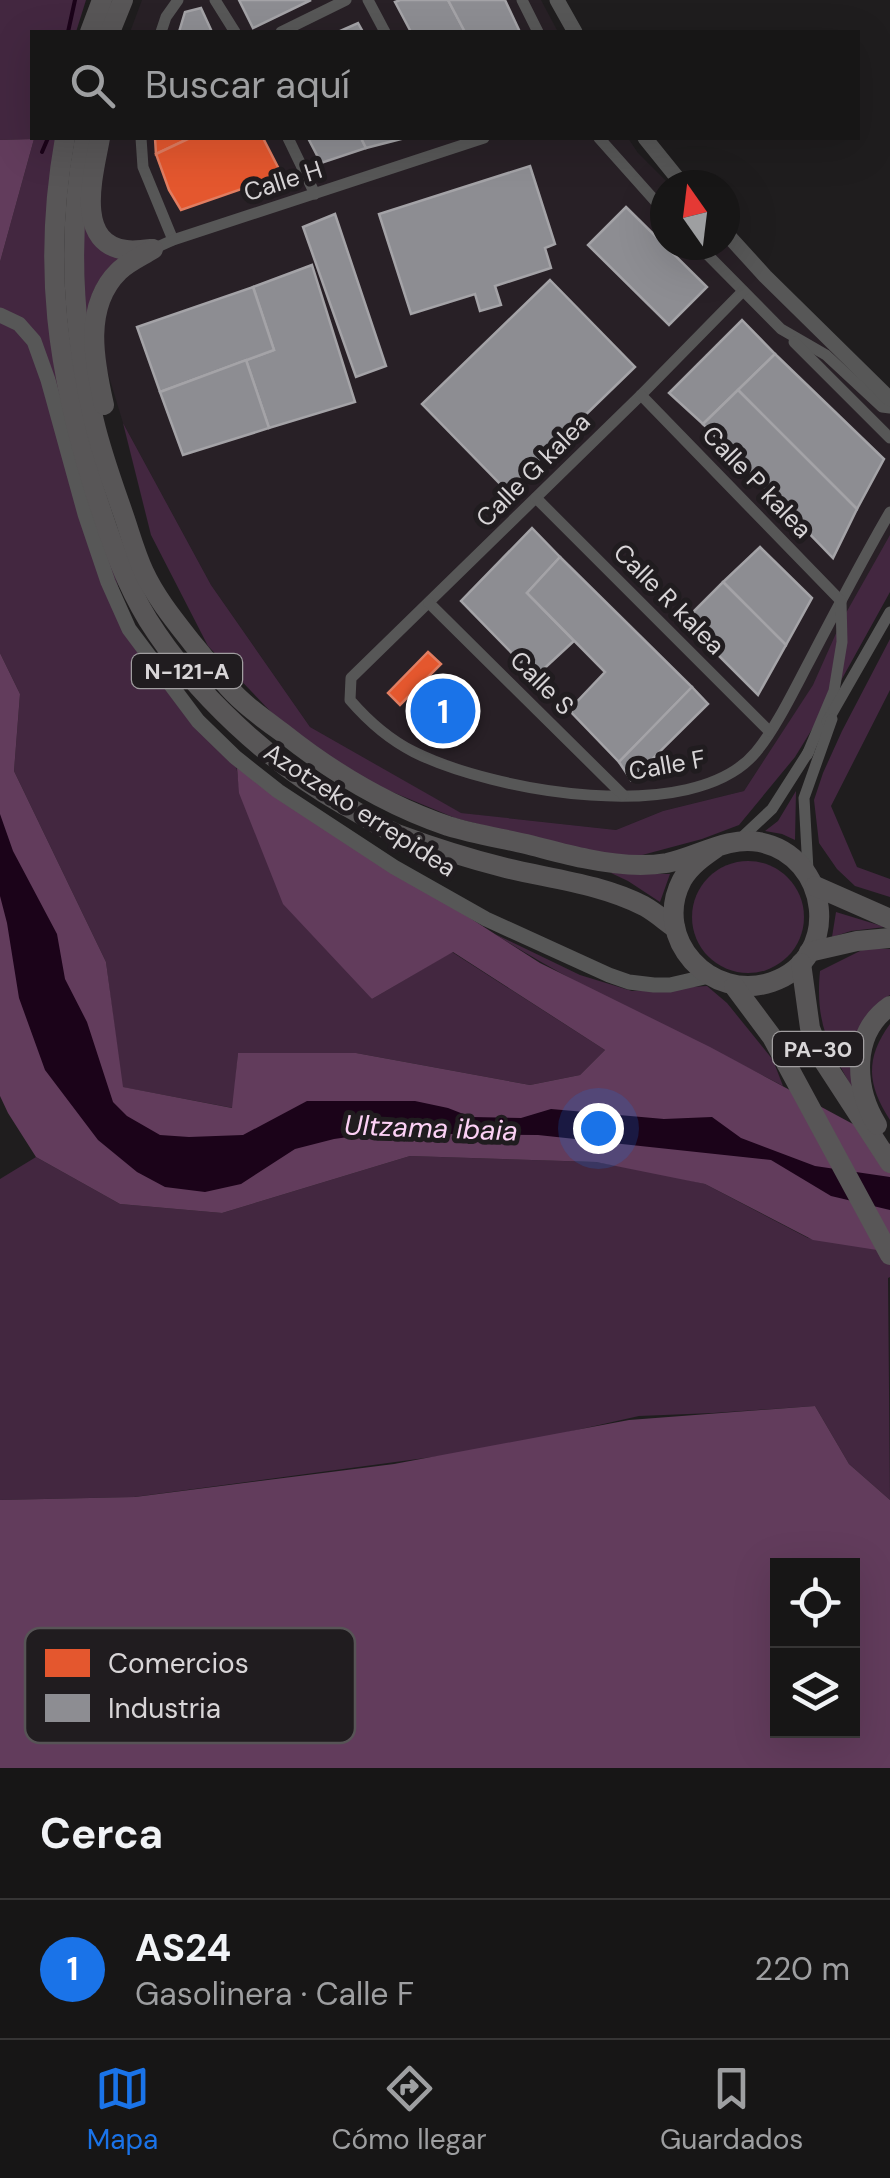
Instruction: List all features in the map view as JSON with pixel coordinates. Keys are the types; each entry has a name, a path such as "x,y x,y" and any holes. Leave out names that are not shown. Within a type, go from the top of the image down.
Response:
{"highway":[{"path":"92,30 114,3"},
{"path":"114,3 114,30"},
{"name":"N-121-A","path":"65,140 53,232 55,310 66,385 117,561 149,621 185,669 240,731 308,784 395,833 501,867 572,881 613,894 646,907 675,928"},
{"name":"N-121-A","path":"85,140 73,232 74,305 84,380 101,451 145,573 169,613 230,690 323,765 402,807 448,826 588,859 631,864 665,863 716,848"},
{"path":"100,140 90,194 90,214 96,230 108,244 125,250 152,249"},
{"path":"137,554 100,388 94,346 95,313 104,290 120,269 152,249"},
{"path":"890,918 812,880 787,852 760,842 738,841 716,848 691,866 676,897 675,928 685,954 709,976 734,986 770,983 805,958 857,941 890,938"},
{"name":"PA-30","path":"812,880 820,918 805,958 810,1028 821,1057 868,1121 890,1163"},
{"name":"PA-30","path":"734,986 772,1038 890,1255"},
{"path":"890,1006 869,1028 859,1071 868,1121 890,1144"}],"street":[{"path":"163,30 178,0"},
{"path":"216,0 234,30"},
{"path":"286,30 346,0"},
{"path":"368,0 384,30"},
{"path":"522,0 537,30"},
{"path":"557,0 574,30"},
{"path":"140,140 143,167 173,240"},
{"path":"289,140 315,194"},
{"path":"439,140 445,152"},
{"name":"Calle H","path":"152,249 478,140"},
{"path":"602,140 650,195"},
{"path":"647,140 671,170"},
{"path":"740,248 890,399"},
{"path":"713,260 890,438"},
{"name":"Calle G kalea","path":"351,678 743,290"},
{"name":"Azotzeko errepidea","path":"0,316 19,324 34,341 85,514 129,630 198,720 235,757 278,791 394,867 486,919 629,982 670,985 709,976"},
{"path":"781,328 826,355 882,407 890,408"},
{"name":"Calle P kalea","path":"641,395 841,601"},
{"name":"Calle R kalea","path":"536,498 769,732"},
{"name":"Calle F","path":"351,678 350,700 372,726 411,751 448,767 506,784 558,793 623,795 706,786 735,771 755,753 890,512"},
{"path":"806,755 837,678 842,642 841,601"},
{"name":"Calle S","path":"429,603 623,795"},
{"path":"738,841 772,809 890,612"},
{"path":"812,880 804,798 837,706"},
{"path":"654,986 677,974 685,954"}],"shaded area":[{"path":"0,0 86,0 77,30 30,30 30,139 0,140"},
{"path":"142,0 541,0 557,30 131,30"},
{"path":"0,140 34,140 0,262"},
{"path":"34,140 63,140 57,167 66,385 129,629 235,757 240,793 372,999 452,952 605,1050 580,1075 530,1085 356,1053 238,1053 233,1108 122,1087 106,962 14,771 20,694 0,653 0,262"},
{"path":"109,140 629,140 655,170 650,170 650,260 740,257 890,411 887,573 744,791 663,811 616,830 460,813 310,727 211,585 123,423 104,360 96,271 101,179"},
{"path":"83,213 125,258 96,286 85,326"},
{"path":"123,423 211,585 310,727 461,813 616,830 663,811 744,791 813,685 842,620 890,535 890,592 795,757 739,825 631,858 570,848 455,818 344,772 272,713 208,646 151,535"},
{"path":"890,639 890,690 831,806 857,867 890,879 890,897 855,886 837,869 819,843 814,800 842,731"},
{"path":"0,653 20,694 14,771 106,962 123,1087 232,1108 238,1053 356,1053 530,1085 580,1075 605,1050 453,952 372,999 283,904 239,793 237,768 540,963 710,1047 890,1144 890,1252 813,1240 705,1184 596,1162 410,1156 222,1213 120,1204 36,1157 0,1096"},
{"path":"796,791 795,840 765,831 778,821"},
{"path":"748,861 770,865 788,877 800,895 804,917 800,939 788,957 770,969 748,973 726,969 708,957 696,939 692,917 696,895 708,877 726,865"},
{"path":"611,873 670,874 660,902"},
{"path":"836,912 885,927 832,937"},
{"path":"495,934 580,975 632,991 707,986 727,1003 773,1060 783,1086 601,995"},
{"path":"866,948 890,949 890,995 867,1015 856,1036 854,1091 822,1021 820,971"},
{"path":"890,1024 890,1120 877,1095 872,1072 876,1048"},
{"path":"410,1156 596,1162 654,1172 705,1184 808,1238 890,1251 890,1500 849,1464 815,1406 639,1416 492,1449 134,1497 0,1500 0,1179 36,1157 120,1204 222,1213"},
{"path":"815,1406 849,1464 890,1500 890,1768 0,1768 0,1500 135,1497 394,1464 629,1420"}],"water":[{"name":"Ultzama ibaia","path":"0,814 13,851 57,934 65,979 87,1022 113,1102 127,1116 160,1135 243,1135 307,1101 415,1101 471,1117 521,1118 551,1109 664,1119 712,1117 741,1138 815,1166 890,1177 890,1210 831,1196 771,1160 538,1135 376,1133 295,1149 241,1184 205,1192 165,1187 137,1172 98,1140 45,1070 19,998 0,896"}],"building: Comercios":[{"path":"155,140 186,140 156,154"},
{"path":"186,140 264,140 282,175 181,210 156,154"},
{"path":"428,652 441,664 400,705 388,693"}],"building: Industria":[{"path":"239,0 311,0 253,28"},
{"path":"448,0 464,30 410,30 395,2"},
{"path":"448,0 505,0 519,30 464,30"},
{"path":"201,8 211,30 180,30 185,12"},
{"path":"358,23 362,30 342,30"},
{"path":"309,140 362,140 366,148 321,163"},
{"path":"362,140 397,140 366,148"},
{"path":"530,166 555,244 545,248 551,268 495,286 501,305 480,311 475,294 411,314 379,214"},
{"path":"626,207 650,231 650,260 680,260 707,287 669,325 588,245"},
{"path":"335,214 386,366 356,377 303,227"},
{"path":"312,265 355,402 269,428 246,360 274,350 253,287"},
{"path":"550,280 635,367 507,491 422,404"},
{"path":"253,287 274,350 160,392 137,327"},
{"path":"742,320 775,354 703,424 669,393"},
{"path":"775,354 884,459 857,509 738,390"},
{"path":"246,360 269,428 183,455 160,392"},
{"path":"738,390 857,509 833,558 703,424"},
{"path":"532,528 560,557 527,593 574,641 535,677 461,601"},
{"path":"760,547 812,598 786,645 723,582"},
{"path":"560,557 692,687 619,762 569,710 605,672 527,593"},
{"path":"723,582 786,645 758,695 684,621"},
{"path":"692,687 708,704 631,780 619,762"}],"waterway":[{"path":"68,30 75,0"},
{"path":"42,152 47,140"}],"place":[{"name":"AS24","path":"443,711"}]}
